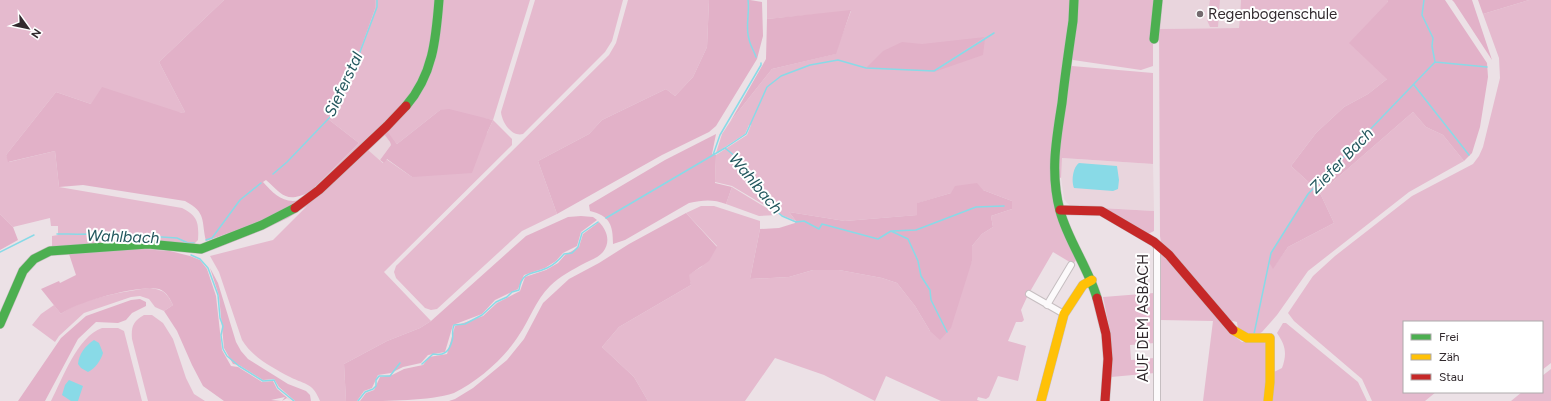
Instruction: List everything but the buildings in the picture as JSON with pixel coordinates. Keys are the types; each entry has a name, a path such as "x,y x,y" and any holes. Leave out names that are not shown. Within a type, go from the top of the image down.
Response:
{"street":[{"path":"0,324 23,271 34,259 50,251 148,244 201,248 209,247 293,210 313,194 397,115 414,96 424,80 431,60 437,29 439,0"},
{"path":"1074,0 1073,21 1054,157 1055,182 1060,210 1071,238 1092,280 1101,310 1106,334 1108,359 1105,401"},
{"path":"1154,40 1158,0"},
{"name":"AUF DEM ASBACH","path":"1060,210 1101,211 1156,244 1157,401"},
{"path":"1156,244 1169,256 1227,325 1238,335 1244,339 1253,340 1270,338 1270,382 1268,401"},
{"path":"1047,305 1071,265"},
{"path":"1041,401 1064,314 1083,285 1092,280"},
{"path":"1029,294 1064,314"}],"shaded area":[{"path":"0,0 224,0 159,62 185,112 91,104 56,92 6,155 9,162 55,151 59,187 182,208 194,217 198,225 198,240 193,245 181,250 52,249 52,236 58,235 58,226 51,226 50,218 13,227 0,214"},
{"path":"224,0 375,0 375,9 354,68 328,119 359,143 310,192 296,197 290,197 282,194 266,180 263,182 279,197 289,201 300,200 278,213 243,228 206,241 200,213 192,205 185,201 83,185 59,187 55,151 8,162 6,155 56,92 91,104 102,87 182,113 185,112 159,62"},
{"path":"375,0 436,0 433,36 426,66 419,81 402,105 310,192 359,143 328,119 354,68 375,9"},
{"path":"442,0 530,0 493,120 512,139 512,145 384,272 431,321 420,328 387,341 344,364 346,401 320,401 315,391 308,385 270,366 251,352 246,346 242,340 219,272 210,256 273,240 307,206 288,218 212,250 288,216 422,89","holes":["440,110 493,120 487,133 412,177 386,159 383,163 368,150 387,132 397,144"]},
{"path":"535,0 623,0 612,41 605,52 523,134 519,134 508,128 503,120 501,112"},
{"path":"628,0 709,0 707,47 693,77 675,96 666,89 602,120 589,134 538,161 557,214 522,231 437,309 431,310 425,308 396,278 394,272 396,266 609,55 616,43"},
{"path":"709,0 750,0 762,2 763,36 757,59 716,126 709,132 662,155 557,214 538,161 589,134 602,120 666,89 675,96 693,77 707,47"},
{"path":"767,0 1071,0 1052,144 1059,217 1066,238 1077,259 1073,264 1053,252 1028,295 1021,310 1024,320 1022,322 1016,322 1008,341 1026,346 1018,381 998,376 989,397 986,399 978,397 977,400 980,401 941,401 886,376 875,401 824,375 775,358 745,401 648,401 634,377 602,347 619,327 691,285 688,275 701,267 717,246 686,213 701,206 714,206 760,221 760,229 750,279 789,277 813,270 839,270 882,278 897,283 915,306 930,331 972,261 972,246 982,234 993,227 991,216 1012,209 1012,201 983,190 951,193 918,203 918,215 845,221 789,212 796,221 779,214 732,186 715,182 716,155 747,135 751,125 749,125 745,134 716,153 722,134 772,69 835,54 851,11 767,19"},
{"path":"1077,0 1155,0 1153,66 1141,70 1071,59"},
{"name":"Regenbogenschule","path":"1162,0 1241,0 1239,28 1159,29"},
{"path":"1210,0 1220,0 1218,27 1210,27 1207,20"},
{"path":"1241,0 1387,0 1388,2 1387,79 1368,94 1344,107 1316,133 1291,166 1314,187 1308,194 1271,253 1273,268 1288,247 1334,223 1320,193 1413,112 1426,127 1443,135 1464,161 1409,192 1308,271 1277,315 1262,332 1255,336 1238,330 1237,322 1233,321 1229,323 1161,243 1160,236 1159,29 1239,28"},
{"path":"1387,0 1445,0 1487,63 1488,77 1480,127 1472,153 1464,161 1443,135 1426,127 1413,112 1320,193 1334,223 1288,247 1273,269 1269,262 1271,253 1308,194 1314,187 1291,166 1316,133 1344,107 1368,94 1387,79 1349,43 1388,2"},
{"path":"1452,0 1472,0 1492,60 1454,2"},
{"path":"1478,0 1529,0 1483,14"},
{"path":"1529,0 1551,0 1551,363 1543,369 1543,321 1403,321 1403,393 1435,393 1425,401 1372,401 1362,379 1294,321 1288,313 1313,276 1335,256 1412,196 1473,164 1479,156 1483,147 1500,78 1499,58 1483,14"},
{"path":"851,10 836,54 772,69 730,122 766,59 767,19"},
{"path":"985,37 933,71 866,68 883,51 902,42 922,44"},
{"path":"985,39 983,55 934,72"},
{"path":"1070,67 1153,73 1153,164 1062,158 1061,178 1059,177 1057,164"},
{"path":"449,109 493,120 472,173 412,177 387,159 384,163 380,160 391,145 384,134 387,131 397,144 440,110"},
{"path":"384,134 391,145 380,160 367,150"},
{"path":"716,134 712,154 716,155 715,183 732,187 726,204 708,200 689,203 625,240 613,244 609,222 597,213 590,211 589,205 665,160"},
{"path":"1061,158 1153,164 1154,211 1071,206 1064,199 1061,178"},
{"path":"977,183 983,190 1012,201 1012,209 991,216 993,227 982,234 972,246 972,261 951,328 940,340 930,331 915,306 897,283 882,278 839,270 813,270 789,277 750,279 760,229 779,228 795,223 796,221 789,212 845,221 917,215 917,203 951,193 955,186"},
{"path":"732,187 778,215 759,216 726,204"},
{"path":"1101,208 1154,211 1154,231 1148,234"},
{"path":"686,213 717,247 709,261 689,275 691,285 619,327 602,347 634,377 648,401 449,401 473,388 507,360 524,339 543,303 569,279"},
{"path":"0,214 13,227 18,240 0,250"},
{"path":"568,217 593,217 597,220 581,232 577,246 563,253 556,261 545,268 524,275 518,289 495,300 482,314 453,325 445,352 428,355 421,363 403,367 391,373 378,375 372,388 364,391 357,401 346,401 344,364 387,341 420,328 431,321 526,236"},
{"path":"599,222 607,236 607,244 603,252 597,257 566,273 550,286 536,304 513,344 499,360 472,382 454,393 433,398 360,401 366,393 374,390 380,377 392,375 404,369 423,365 429,357 447,354 455,326 483,316 497,303 520,291 525,277 546,270 558,263 565,255 579,247 583,234"},
{"path":"139,249 170,251 200,260 207,269 216,296 222,350 231,366 238,367 262,382 273,381 277,389 291,401 287,398 282,401 285,397 271,400 281,401 224,401 203,386 177,331 164,311 173,305 162,290 150,288 138,289 108,295 80,304 61,314 41,289 59,281 60,283 76,275 69,254"},
{"path":"1159,254 1162,254 1229,332 1242,342 1263,341 1267,343 1265,401 1203,401 1213,321 1160,320"},
{"path":"210,268 218,283 236,342 241,351 248,359 288,384 306,391 310,395 311,401 295,401 279,387 274,379 263,380 239,365 233,364 224,348 219,296"},
{"path":"150,288 164,293 173,305 164,311 155,307 149,299 140,296 131,297 84,313 59,336 55,342 32,325 41,314 54,305 61,314 79,304 103,296"},
{"path":"1154,293 1155,343 1130,345 1131,360 1154,358 1155,373 1111,377 1110,331 1103,297"},
{"path":"140,299 146,302 146,306 132,313 126,320 118,323 96,322 78,339 45,401 18,401 61,338 86,316 131,300"},
{"path":"144,315 152,315 163,323 173,339 186,378 194,394 205,401 148,401 132,339 132,328 135,322"},
{"path":"1283,323 1286,323 1358,382 1367,401 1269,401 1272,373 1282,368 1285,358 1284,346 1277,333"},
{"path":"102,328 118,328 124,331 142,401 51,401 78,349 93,333"},
{"path":"1551,369 1551,401 1511,401 1521,393 1543,393 1543,375"}],"water":[{"path":"1079,163 1117,166 1119,180 1118,189 1113,191 1074,188 1073,174"},
{"path":"94,340 99,343 103,353 97,364 88,372 81,368 78,364 83,350"},
{"path":"69,380 83,386 78,401 71,401 62,395 65,385"}],"waterway":[{"name":"Sieferstal","path":"273,174 287,162 332,115 354,68 377,7 377,0"},
{"path":"748,0 748,34 750,44 756,57"},
{"name":"Ziefer Bach","path":"1254,334 1271,253 1308,194 1435,62 1432,46 1433,38 1422,15 1424,0"},
{"path":"725,148 746,134 767,87 781,76 810,65 838,60 866,68 934,71 994,33"},
{"path":"1435,62 1487,67"},
{"path":"713,155 720,135 761,63"},
{"path":"1414,85 1469,155"},
{"name":"Wahlbach","path":"606,218 725,148 736,157 755,186 759,189 772,207 782,216 796,222 804,221 819,229 822,224 878,239 891,231 908,239 918,261 921,276 930,290 931,300 947,332"},
{"name":"Sieferstal","path":"206,240 212,238 240,200 261,183"},
{"path":"892,231 916,230 976,207 1004,206"},
{"name":"Wahlbach","path":"422,364 433,354 443,354 448,350 453,339 454,325 465,324 482,315 496,302 507,297 512,292 519,290 520,284 525,276 550,267 564,254 572,253 578,247 582,233 598,222"},
{"name":"Wahlbach","path":"57,234 105,233 177,238 188,243 194,243"},
{"name":"Wahlbach","path":"0,252 34,235"},
{"name":"Wahlbach","path":"191,255 200,259 208,268 218,295 220,318 223,326 221,335 223,349 227,356 239,366 263,381 274,380 278,388 294,401"},
{"name":"Wahlbach","path":"358,401 365,392 376,386 376,380 379,376 390,376 400,363"}],"traffic: fast":[{"path":"406,106 415,94 428,69 432,56 439,0"},
{"path":"1074,0 1073,21 1056,144 1055,183 1060,211 1068,233 1089,276 1097,298"},
{"path":"1154,39 1158,0"},
{"path":"0,324 23,271 34,259 50,251 148,244 201,249 262,225 295,208"}],"traffic: slow":[{"path":"1041,401 1064,314 1083,285 1092,280"},
{"path":"1233,330 1247,338 1270,338 1270,382 1268,401"}],"traffic: jam":[{"path":"295,208 319,190 406,106"},
{"path":"1060,210 1101,211 1154,242 1169,255 1233,330"},
{"path":"1097,298 1106,334 1108,359 1105,401"}],"place":[{"name":"Regenbogenschule","path":"1200,14"}]}
